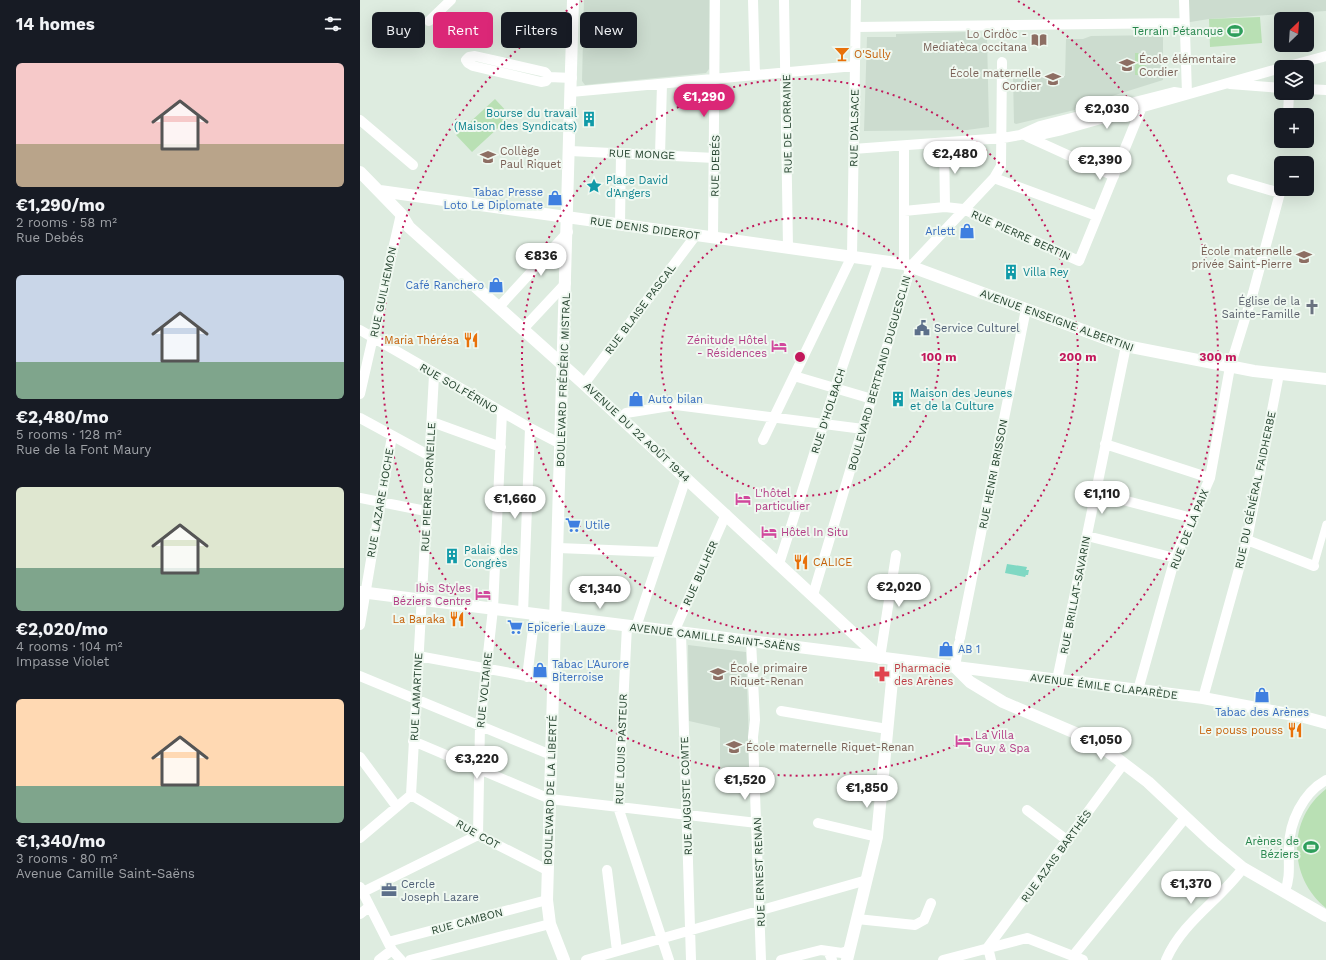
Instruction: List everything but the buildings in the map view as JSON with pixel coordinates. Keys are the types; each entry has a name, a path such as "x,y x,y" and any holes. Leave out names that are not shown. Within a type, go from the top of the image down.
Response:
{"street":[{"path":"429,21 451,0"},
{"name":"BOULEVARD FRÉDÉRIC MISTRAL","path":"556,617 568,232 573,0"},
{"name":"RUE DEBÉS","path":"713,237 715,158 715,0"},
{"path":"753,0 755,75"},
{"name":"RUE DE LORRAINE","path":"784,0 788,247"},
{"name":"RUE D'ALSACE","path":"852,256 856,0"},
{"path":"1184,0 1187,94"},
{"path":"856,27 1184,23"},
{"path":"549,77 546,81 541,82 473,66 466,60 469,57 475,56 545,72 549,77 572,78"},
{"path":"1311,60 1326,56"},
{"name":"BOULEVARD BERTRAND DUGUESCLIN","path":"813,595 872,399 907,265 994,178 1001,166 1002,62"},
{"path":"571,92 855,66"},
{"path":"853,149 1051,133 1174,100 1187,94 1274,70"},
{"path":"660,155 662,84"},
{"path":"1222,84 1274,88"},
{"path":"1314,89 1326,90"},
{"path":"1020,135 1040,126 1174,92 1187,94"},
{"path":"994,178 1097,216 1141,109"},
{"path":"360,120 413,164"},
{"path":"1020,135 1114,176"},
{"path":"944,142 945,207"},
{"path":"904,146 904,211 907,265"},
{"name":"RUE MONGE","path":"570,151 715,158"},
{"path":"620,224 621,153"},
{"name":"AVENUE DU 22 AOÛT 1944","path":"361,176 380,191 401,214 409,227 564,365 880,658"},
{"name":"RUE DE LA PAIX","path":"1138,690 1175,558 1210,478 1230,367 1255,286 1280,193 1232,179"},
{"name":"RUE DENIS DIDEROT","path":"380,191 788,247 907,265"},
{"name":"RUE PIERRE BERTIN","path":"904,211 945,207 963,209 1079,261 1097,216"},
{"name":"RUE GUILHEMON","path":"360,394 401,214"},
{"path":"499,307 568,232"},
{"name":"RUE BLAISE PASCAL","path":"584,384 696,235"},
{"path":"763,440 852,256"},
{"name":"RUE D'HOLBACH","path":"779,564 835,388 879,260"},
{"name":"AVENUE ENSEIGNE ALBERTINI","path":"907,265 1126,346 1230,367 1326,379"},
{"path":"523,329 566,283"},
{"name":"RUE HENRI BRISSON","path":"955,667 1026,310"},
{"name":"RUE SOLFÉRINO","path":"360,330 434,375 555,441 561,441"},
{"name":"RUE BRILLAT-SAVARIN","path":"1057,680 1126,346"},
{"name":"RUE DU GÉNÉRAL FAIDHERBE","path":"1203,698 1247,540 1279,374"},
{"name":"RUE PIERRE CORNEILLE","path":"421,600 434,375"},
{"path":"794,376 872,399"},
{"path":"621,418 626,413 676,405 863,429"},
{"name":"RUE VOLTAIRE","path":"478,835 480,725 493,609 502,412"},
{"path":"360,418 430,456"},
{"path":"432,422 501,447"},
{"path":"522,613 530,428"},
{"name":"RUE LAZARE HOCHE","path":"360,625 363,593 392,436"},
{"path":"1105,444 1210,478"},
{"name":"RUE LOUIS PASTEUR","path":"669,960 618,807 631,626 660,552 686,478"},
{"path":"1096,493 1192,518"},
{"path":"360,498 426,511"},
{"name":"RUE BULHER","path":"678,632 726,514"},
{"path":"1247,540 1314,566 1326,524"},
{"path":"1087,536 1175,558"},
{"path":"558,548 660,552"},
{"path":"880,658 896,555"},
{"name":"AVENUE CAMILLE SAINT-SAËNS","path":"363,593 880,658"},
{"name":"RUE LAMARTINE","path":"411,795 421,600"},
{"path":"527,677 535,614"},
{"name":"BOULEVARD DE LA LIBERTÉ","path":"556,617 547,900 550,924 564,960"},
{"name":"RUE AUGUSTE COMTE","path":"678,632 691,960"},
{"name":"RUE ERNEST RENAN","path":"751,641 755,720 753,737 761,960"},
{"path":"418,656 554,681"},
{"name":"AVENUE ÉMILE CLAPARÈDE","path":"880,658 1203,698 1304,717 1326,723"},
{"path":"781,960 816,951 830,956 842,953 848,955 876,837 894,660"},
{"path":"955,667 970,682 1003,702 1094,741 1148,782 1185,818 1243,868 1326,916"},
{"path":"360,676 551,755"},
{"path":"781,711 887,729"},
{"path":"413,741 550,799 757,823"},
{"path":"361,762 397,807"},
{"name":"RUE AZAIS BARTHÈS","path":"988,948 1124,763"},
{"path":"1285,891 1290,874 1288,848 1294,818 1304,801 1313,790 1326,780"},
{"path":"360,838 411,795"},
{"name":"RUE COT","path":"411,795 478,835 548,870"},
{"path":"1027,810 1068,841"},
{"path":"1073,956 1185,818"},
{"path":"818,823 876,837"},
{"path":"401,960 390,946 361,889 478,835"},
{"path":"1166,960 1196,916 1237,877 1243,868"},
{"path":"606,870 617,951"},
{"path":"586,960 867,880"},
{"name":"RUE CAMBON","path":"390,946 547,900"},
{"path":"857,919 915,925 924,920 931,903"},
{"path":"360,914 369,907"},
{"path":"410,960 550,924"},
{"path":"943,960 1027,938 1083,960"},
{"path":"379,960 390,946"},
{"path":"988,948 991,960"}],"shaded area":[{"path":"584,0 709,0 709,69 706,73 585,85 582,81 583,48 637,48 637,12 584,12"},
{"path":"1184,0 1326,0 1326,11 1274,12 1274,15 1209,19 1184,23"},
{"path":"968,32 968,38 987,37 989,127 967,130 864,131 867,37 896,37 896,34"},
{"path":"1163,35 1163,80 1112,96 1112,100 1100,103 1099,99 1086,102 1087,107 1016,124 1014,123 1013,76 1065,76 1066,39 1083,39 1091,36"},
{"name":"École primaire Riquet-Renan","path":"688,645 746,652 750,778 720,774 720,728 689,721"}],"green space":[{"name":"Terrain Pétanque","path":"1260,17 1262,43 1210,47 1209,19"},
{"path":"1135,53 1146,53 1146,75 1135,75"},
{"path":"495,99 511,116 472,152 456,135"},
{"name":"Arènes de Béziers","path":"1326,789 1326,908 1313,896 1304,881 1299,865 1297,848 1299,832 1304,816 1313,801"}],"water":[{"path":"1007,564 1027,567 1026,570 1029,570 1028,575 1025,577 1005,573"}],"place":[{"name":"Terrain Pétanque","path":"1235,31"},
{"name":"Lo Cirdòc - Mediatèca occitana","path":"1039,40"},
{"name":"O'Sully","path":"842,54"},
{"name":"École élémentaire Cordier","path":"1127,65"},
{"name":"École maternelle Cordier","path":"1053,79"},
{"name":"Bourse du travail (Maison des Syndicats)","path":"589,119"},
{"name":"Collège Paul Riquet","path":"488,157"},
{"name":"Place David d'Angers","path":"594,186"},
{"name":"Tabac Presse Loto Le Diplomate","path":"555,198"},
{"name":"Arlett","path":"967,231"},
{"name":"École maternelle privée Saint-Pierre","path":"1304,257"},
{"name":"Villa Rey","path":"1011,272"},
{"name":"Café Ranchero","path":"496,285"},
{"name":"Église de la Sainte-Famille","path":"1312,307"},
{"name":"Service Culturel","path":"922,328"},
{"name":"Maria Thérésa","path":"471,340"},
{"name":"Zénitude Hôtel - Résidences","path":"779,346"},
{"name":"Auto bilan","path":"636,399"},
{"name":"Maison des Jeunes et de la Culture","path":"898,399"},
{"name":"L'hôtel particulier","path":"743,499"},
{"name":"Utile","path":"573,525"},
{"name":"Hôtel In Situ","path":"769,532"},
{"name":"Palais des Congrès","path":"452,556"},
{"name":"CALICE","path":"801,562"},
{"name":"Ibis Styles Béziers Centre","path":"483,594"},
{"name":"La Baraka","path":"457,619"},
{"name":"Epicerie Lauze","path":"515,627"},
{"name":"AB 1","path":"946,649"},
{"name":"Tabac L'Aurore Biterroise","path":"540,670"},
{"name":"École primaire Riquet-Renan","path":"718,674"},
{"name":"Pharmacie des Arènes","path":"882,674"},
{"name":"Tabac des Arènes","path":"1262,695"},
{"name":"Le pouss pouss","path":"1295,730"},
{"name":"La Villa Guy & Spa","path":"963,741"},
{"name":"École maternelle Riquet-Renan","path":"734,747"},
{"name":"Arènes de Béziers","path":"1311,847"},
{"name":"Cercle Joseph Lazare","path":"389,890"}]}
